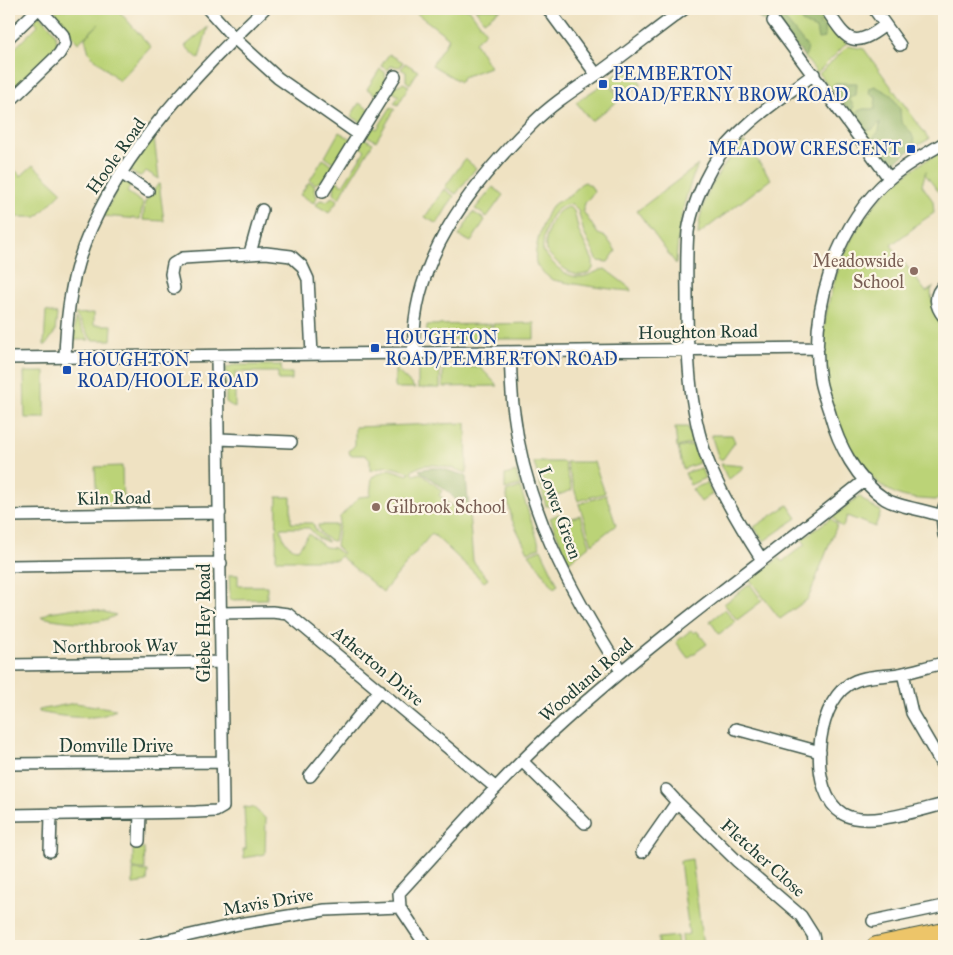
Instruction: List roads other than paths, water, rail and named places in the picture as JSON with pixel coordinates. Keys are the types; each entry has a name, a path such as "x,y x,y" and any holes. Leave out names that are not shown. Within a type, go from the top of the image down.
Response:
{"main road":[{"path":"876,946 944,932"}],"street":[{"path":"9,37 39,9 63,35 65,44 59,54 9,102"},
{"path":"208,9 234,38 278,78 358,134"},
{"name":"Hoole Road","path":"65,357 66,323 77,265 98,214 122,174 173,106 234,38 264,9"},
{"path":"548,9 596,74"},
{"path":"414,352 415,314 425,276 445,233 481,181 533,123 569,92 684,9"},
{"path":"826,9 845,36 853,39 865,38 884,25"},
{"path":"874,9 884,25 900,44"},
{"path":"773,20 890,178"},
{"path":"762,560 742,530 712,471 696,421 687,349 688,231 696,204 712,166 726,146 751,121 814,74"},
{"path":"323,192 395,76"},
{"path":"944,143 912,161 890,178 866,205 842,244 826,284 819,316 818,348 820,382 831,419 844,450 865,480 885,499 943,511 944,535"},
{"path":"122,174 148,192"},
{"path":"250,254 262,210"},
{"path":"174,288 170,274 173,264 183,258 250,254 291,256 302,266 308,279 312,354"},
{"path":"944,285 938,291 936,302 944,317"},
{"name":"Houghton Road","path":"9,358 818,348"},
{"name":"Lower Green","path":"510,352 514,413 519,442 538,514 564,576 583,612 621,671"},
{"name":"Glebe Hey Road","path":"9,815 216,811 223,807 217,356"},
{"path":"219,439 291,442"},
{"name":"Woodland Road","path":"400,907 399,893 496,788 621,671 865,480"},
{"name":"Kiln Road","path":"9,516 220,513"},
{"path":"9,566 221,563"},
{"name":"Atherton Drive","path":"221,613 272,612 288,614 496,788"},
{"name":"Northbrook Way","path":"9,666 221,662"},
{"path":"944,663 903,673 869,677 848,684 836,698 826,717 820,752 819,773 826,796 843,814 857,818 873,819 944,804"},
{"path":"903,673 912,714 944,768"},
{"path":"310,776 380,690"},
{"path":"736,729 820,752"},
{"name":"Domville Drive","path":"9,764 223,762"},
{"path":"522,762 585,823"},
{"name":"Fletcher Close","path":"666,790 737,861 801,916 813,935 815,946"},
{"path":"642,852 678,802"},
{"path":"139,841 140,813"},
{"path":"50,851 51,814"},
{"path":"872,921 944,906"},
{"path":"400,907 426,946"},
{"name":"Mavis Drive","path":"142,946 239,924 325,910 400,907"}],"place":[{"name":"PEMBERTON ROAD/FERNY BROW ROAD","path":"603,84"},
{"name":"MEADOW CRESCENT","path":"911,149"},
{"name":"Meadowside School","path":"914,271"},
{"name":"HOUGHTON ROAD/PEMBERTON ROAD","path":"375,348"},
{"name":"HOUGHTON ROAD/HOOLE ROAD","path":"67,370"},
{"name":"Gilbrook School","path":"376,507"}]}
